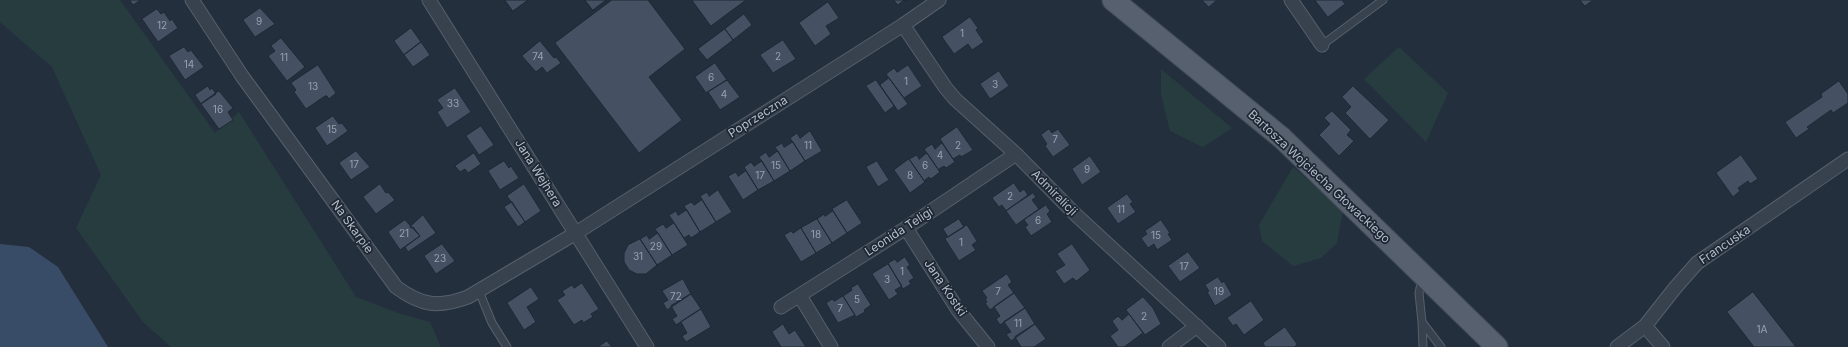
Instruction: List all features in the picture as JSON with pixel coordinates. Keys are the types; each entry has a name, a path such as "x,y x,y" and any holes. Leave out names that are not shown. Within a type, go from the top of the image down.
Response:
{"main road":[{"name":"Bartosza Wojciecha Głowackiego","path":"1113,0 1282,138 1497,347"}],"street":[{"name":"Na Skarpie","path":"192,0 242,76 396,287 410,298 438,305 450,304 468,297 576,233"},
{"name":"Jana Wejhera","path":"429,0 647,347"},
{"name":"Poprzeczna","path":"576,233 903,25 939,0"},
{"path":"1291,0 1322,45"},
{"name":"Admiralicji","path":"903,25 945,87 955,99 1016,154 1076,215 1219,347"},
{"name":"Leonida Teligi","path":"781,307 906,228 1016,154"},
{"name":"Francuska","path":"1617,347 1645,326 1697,263 1848,159"},
{"name":"Jana Kostki","path":"906,228 958,310 988,347"},
{"path":"800,296 832,347"},
{"path":"1169,347 1198,326"},
{"path":"1645,326 1663,347"}],"lane":[{"path":"1322,45 1383,0"},
{"path":"1422,347 1422,322 1419,293 1423,275"},
{"path":"479,291 492,323 507,347"},
{"path":"1422,322 1440,347"}],"green space":[{"path":"0,0 120,0 215,133 239,112 356,297 398,313 430,322 441,347 171,347 143,322 76,228 101,175 52,67 0,22"},
{"path":"1399,47 1448,93 1426,142 1364,79"},
{"path":"1161,69 1232,128 1203,147 1170,131 1161,94"},
{"path":"1293,167 1343,211 1337,243 1321,258 1293,266 1262,241 1259,225"}],"water":[{"path":"0,244 29,247 58,267 108,347 0,347"}],"building":[{"path":"130,0 141,0 133,5"},
{"path":"505,0 528,0 513,11"},
{"path":"585,0 606,0 593,10"},
{"path":"612,0 648,0 685,49 649,77 682,120 639,153 555,43"},
{"path":"692,0 746,0 711,26"},
{"path":"894,0 904,0 898,5"},
{"path":"1202,0 1217,0 1209,7"},
{"path":"1315,0 1342,0 1345,4 1328,17"},
{"path":"1580,0 1593,0 1585,6"},
{"path":"828,2 839,18 826,26 831,34 815,46 799,23"},
{"path":"260,8 275,24 255,37 243,20"},
{"path":"157,9 161,14 164,12 170,21 172,19 178,28 158,42 142,19"},
{"path":"744,14 752,25 733,40 725,29"},
{"path":"970,17 978,28 976,30 984,42 972,50 968,44 954,54 942,37"},
{"path":"411,28 421,42 404,55 394,41"},
{"path":"725,29 733,40 707,60 698,49"},
{"path":"281,38 305,67 287,81 268,56 275,51 271,46"},
{"path":"783,40 796,59 773,73 760,55"},
{"path":"540,41 554,58 556,57 561,63 547,73 542,67 536,72 522,56"},
{"path":"421,42 430,55 413,67 404,55"},
{"path":"184,47 188,52 191,50 204,67 185,80 169,56"},
{"path":"715,63 727,80 706,93 695,77"},
{"path":"318,65 336,93 329,99 325,96 306,109 294,92 296,90 291,83"},
{"path":"908,65 922,86 904,98 886,74 894,68 897,72"},
{"path":"999,71 1009,86 990,99 980,84"},
{"path":"889,78 908,104 898,111 880,85"},
{"path":"727,80 740,97 720,110 708,92"},
{"path":"876,80 894,106 885,113 866,86"},
{"path":"1839,81 1848,94 1848,103 1833,113 1831,110 1807,127 1809,129 1796,138 1785,122 1822,97 1821,94"},
{"path":"208,86 210,90 212,88 216,94 201,104 195,95"},
{"path":"1353,86 1389,120 1370,139 1345,113 1351,107 1342,97"},
{"path":"455,88 471,112 447,128 437,112 443,108 437,100"},
{"path":"219,91 233,108 228,112 233,120 219,129 201,104"},
{"path":"1332,111 1351,130 1347,135 1354,141 1339,156 1319,135 1330,124 1324,118"},
{"path":"333,116 339,124 342,123 348,131 327,146 315,128"},
{"path":"481,126 494,145 479,155 466,136"},
{"path":"957,127 973,150 961,157 960,155 953,159 940,139"},
{"path":"1049,129 1052,133 1058,129 1070,145 1053,157 1045,146 1047,144 1041,135"},
{"path":"810,131 822,151 805,161 790,138 797,133 800,138"},
{"path":"793,142 805,161 790,171 775,147 782,143 784,147"},
{"path":"942,143 955,162 946,168 944,166 939,169 940,172 924,149 932,144 935,149"},
{"path":"356,151 370,167 351,180 339,163"},
{"path":"778,151 790,171 774,181 759,157 766,152 769,157"},
{"path":"474,153 481,164 468,173 465,169 460,172 455,166"},
{"path":"927,153 940,172 931,179 929,177 925,180 925,182 909,159 917,155 919,159"},
{"path":"1741,155 1758,179 1750,184 1748,181 1738,188 1740,191 1733,197 1716,173"},
{"path":"1090,156 1101,172 1082,185 1072,169"},
{"path":"909,159 925,182 910,193 894,170"},
{"path":"504,161 509,168 511,166 519,178 500,190 488,171"},
{"path":"762,161 774,181 758,190 744,167 751,162 754,166"},
{"path":"877,161 889,180 878,187 866,167"},
{"path":"746,171 758,190 743,200 728,176 736,172 738,176"},
{"path":"1014,183 1020,192 1024,189 1028,195 1006,211 1002,205 999,207 992,198"},
{"path":"380,184 386,193 388,192 395,200 376,214 363,197"},
{"path":"524,184 541,211 525,222 507,196"},
{"path":"718,190 732,212 716,222 700,196 707,192 709,196"},
{"path":"1033,193 1036,197 1032,200 1039,209 1016,225 1006,211"},
{"path":"1127,194 1133,202 1130,204 1136,212 1118,224 1107,208"},
{"path":"702,200 716,222 700,232 684,206 691,202 694,205"},
{"path":"847,200 862,223 847,233 832,209"},
{"path":"512,202 525,222 518,227 504,207"},
{"path":"1046,205 1050,211 1047,214 1052,222 1031,236 1025,227 1028,225 1024,220"},
{"path":"687,210 700,232 691,238 689,235 684,238 669,215 676,211 678,215"},
{"path":"833,211 847,233 832,243 817,219 824,214 825,216"},
{"path":"423,215 436,233 408,252 405,247 420,236 413,227 410,227"},
{"path":"817,219 832,243 816,253 801,228"},
{"path":"959,219 964,227 948,237 943,229"},
{"path":"405,220 420,236 400,250 388,232"},
{"path":"1161,220 1170,233 1168,234 1172,240 1157,250 1154,244 1148,248 1141,238 1147,234 1145,231"},
{"path":"674,223 688,245 672,255 655,229 663,224 666,228"},
{"path":"967,225 977,241 972,245 976,250 959,261 945,239"},
{"path":"801,228 816,253 801,262 784,235 791,231 793,233"},
{"path":"658,233 672,255 657,265 640,239 647,235 649,239"},
{"path":"640,239 657,265 646,274 637,274 629,270 624,262 624,253 628,245"},
{"path":"442,244 455,261 436,274 424,256"},
{"path":"1072,244 1090,270 1078,280 1076,281 1073,278 1064,284 1055,271 1065,265 1057,254"},
{"path":"1188,252 1200,268 1180,282 1168,266"},
{"path":"905,257 910,265 907,267 914,278 909,281 911,284 903,289 888,263 895,259 897,262"},
{"path":"888,264 902,286 895,290 898,294 889,300 872,274"},
{"path":"1007,274 1012,282 1008,285 1014,293 990,310 985,303 987,302 985,299 987,298 982,291"},
{"path":"1218,277 1222,283 1224,281 1232,295 1215,306 1207,292 1209,291 1205,285"},
{"path":"683,279 691,294 667,310 663,303 668,300 662,291"},
{"path":"582,283 599,309 591,314 593,317 583,323 582,320 574,325 557,300 565,295 562,291 572,285 574,288"},
{"path":"858,284 871,305 864,310 865,312 856,317 843,296 852,290 851,288"},
{"path":"531,287 539,299 527,307 536,322 524,330 507,303"},
{"path":"1753,292 1796,347 1754,347 1727,312"},
{"path":"1014,293 1025,308 1000,325 996,319 1000,316 994,307"},
{"path":"691,294 701,309 676,325 672,319 677,316 671,306"},
{"path":"843,296 855,315 838,323 826,303 832,299 834,301"},
{"path":"1143,297 1153,308 1161,324 1145,335 1126,310"},
{"path":"1251,301 1264,320 1244,335 1236,324 1233,326 1227,318"},
{"path":"1025,308 1035,324 1011,341 1006,334 1011,332 1004,322"},
{"path":"701,309 711,327 686,342 682,336 687,333 681,322"},
{"path":"1129,314 1143,333 1124,347 1118,347 1110,336 1118,330 1112,321 1118,316 1122,320"},
{"path":"783,324 789,334 795,330 806,347 781,347 772,332"},
{"path":"1035,324 1046,339 1034,347 1021,347 1015,337"},
{"path":"1285,327 1297,344 1295,347 1265,347 1263,343"},
{"path":"607,341 612,347 598,347"}]}
